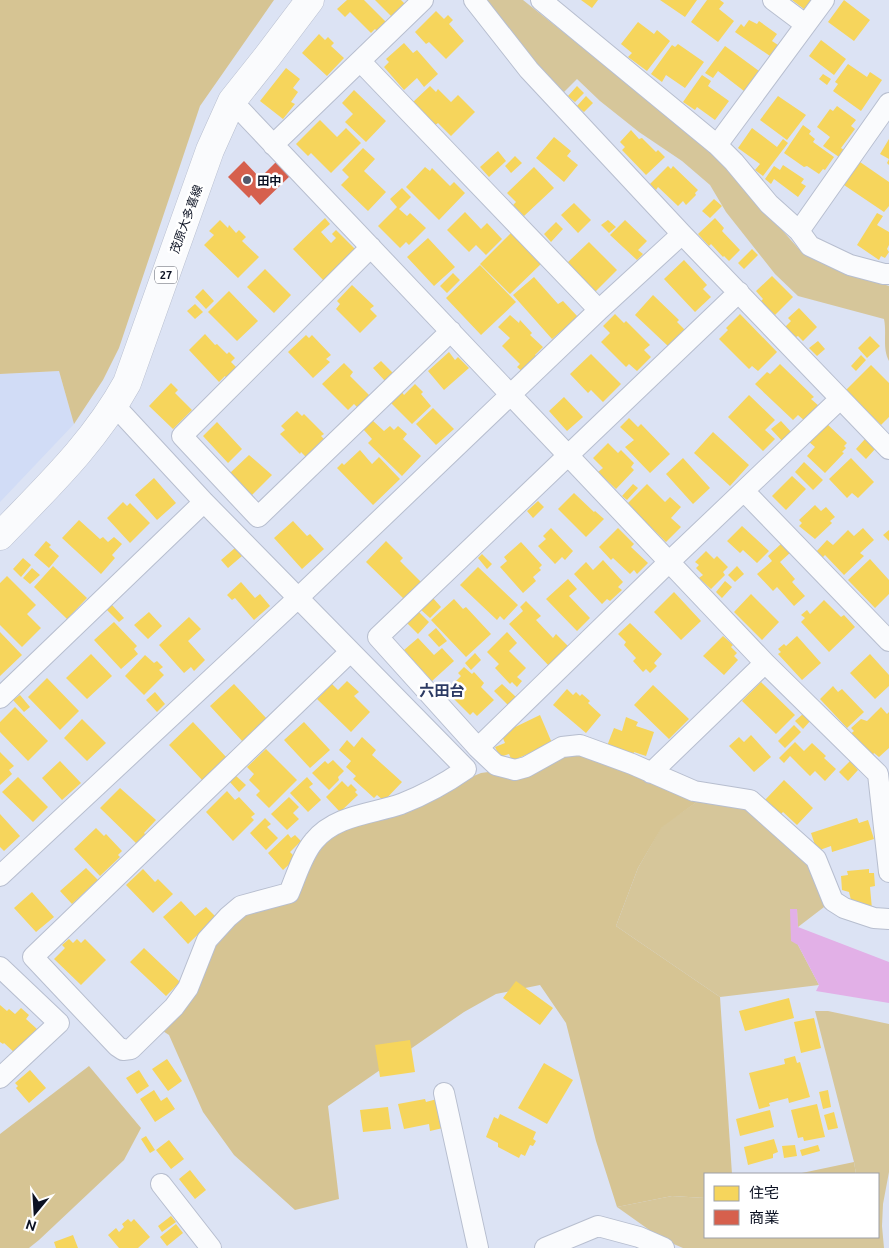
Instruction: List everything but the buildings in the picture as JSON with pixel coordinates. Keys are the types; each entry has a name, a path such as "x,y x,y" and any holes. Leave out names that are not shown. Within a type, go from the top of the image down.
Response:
{"main road":[{"name":"茂原大多喜線","path":"0,536 85,446 115,406 128,383 210,150 232,101 310,0"}],"street":[{"path":"273,145 423,0"},
{"path":"474,0 529,70 682,234 889,448"},
{"path":"542,0 717,145 734,162 769,204 799,232 810,246 850,265 889,274"},
{"path":"772,0 805,24"},
{"path":"717,145 824,0"},
{"path":"360,61 599,310"},
{"path":"232,101 765,663 883,769 889,872"},
{"path":"799,232 889,103"},
{"path":"2,871 298,598 599,310 682,234"},
{"path":"372,247 182,436 258,518 451,331"},
{"path":"739,292 378,637 478,748 496,765 516,770 526,767 562,746 580,745 632,764 694,791 750,800 816,860 833,901 844,908 874,918 889,919"},
{"path":"478,748 840,398"},
{"path":"115,406 204,502 466,769 443,784 401,804 347,819 325,829 313,842 289,893 241,906 228,917 207,940 188,988 174,1007 131,1049 123,1050 117,1046 33,957 350,652"},
{"path":"744,491 889,641"},
{"path":"0,698 204,502"},
{"path":"652,773 765,663"},
{"path":"0,966 59,1023 0,1078"},
{"path":"444,1093 478,1248"},
{"path":"161,1184 211,1248"},
{"path":"545,1248 598,1226 639,1237 664,1248"}],"shaded area":[{"path":"0,0 274,0 200,106 119,348 103,380 74,424 59,371 0,374"},
{"path":"484,0 523,0 710,149 798,248 828,266 889,286 889,361 885,346 884,319 798,296 775,274 726,212 710,185 682,161 639,132 600,101 577,79 561,95"},
{"path":"59,371 74,424 0,502 0,374"},
{"path":"564,751 580,752 701,799 662,827 638,868 616,926 720,997 732,1173 704,1173 704,1198 672,1196 617,1207 596,1141 566,1023 540,985 496,994 464,1012 328,1106 339,1199 295,1210 234,1155 203,1112 169,1035 160,1029 218,932 246,912 271,906 316,847 331,833 481,773 496,771"},
{"path":"701,799 747,806 811,865 828,904 798,927 797,909 798,945 819,985 720,997 616,926 638,868 662,826"},
{"path":"790,909 797,909 798,927 889,962 889,1003 816,991 819,985 798,945 791,941"},
{"path":"815,1011 828,1011 889,1024 889,1172 883,1204 884,1248 683,1248 662,1239 617,1207 672,1196 704,1198 704,1238 879,1238 879,1173 856,1173"},
{"path":"89,1066 141,1128 124,1160 39,1240 29,1248 0,1248 0,1134"},
{"path":"854,1162 856,1173 802,1173"}],"place":[{"name":"田中","path":"247,180"}],"district":[{"name":"六田台","path":"442,690"}]}
